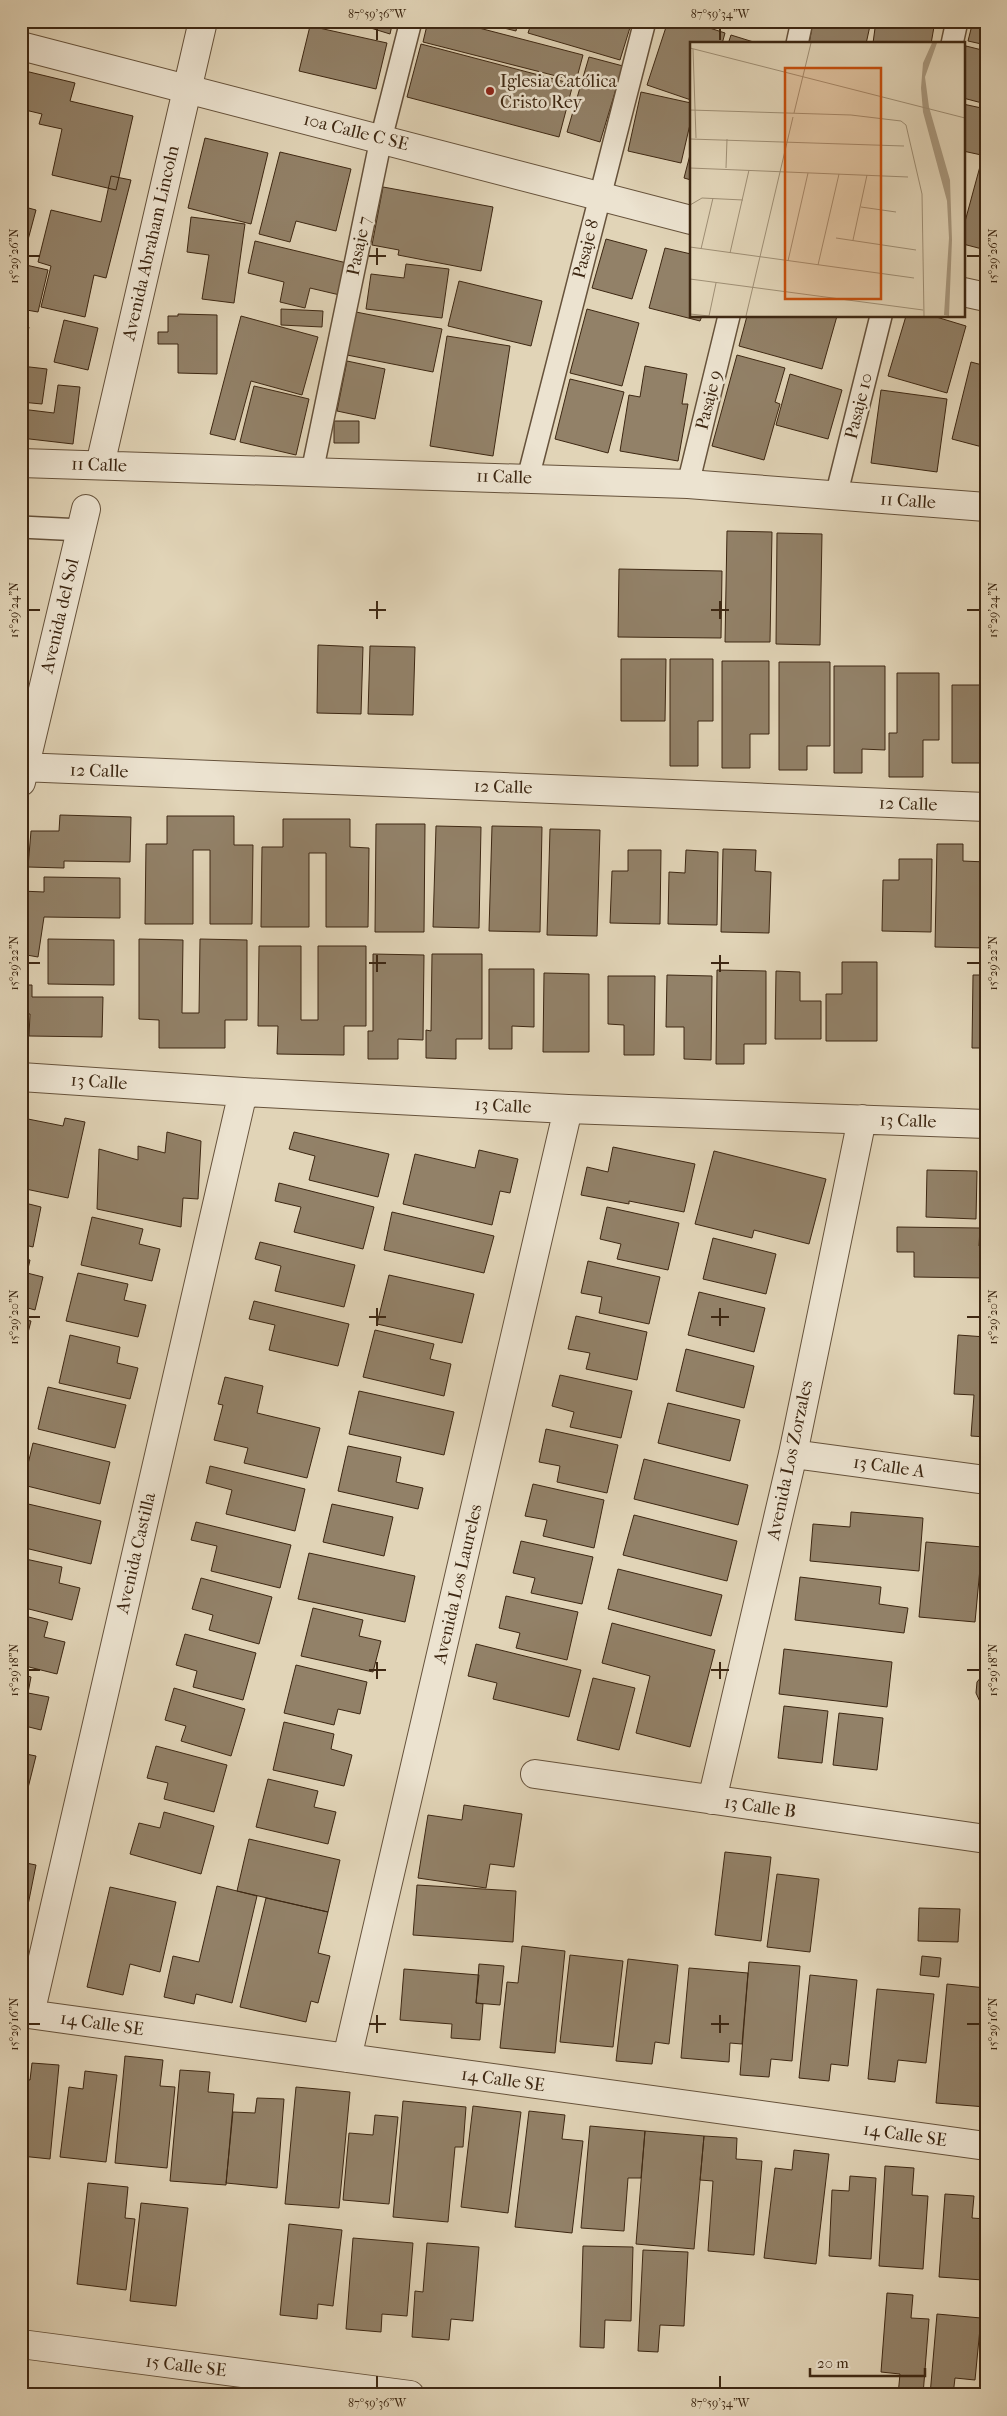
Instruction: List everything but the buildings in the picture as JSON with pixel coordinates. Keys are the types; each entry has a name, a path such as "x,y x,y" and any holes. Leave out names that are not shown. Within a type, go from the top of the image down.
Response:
{"street":[{"name":"Avenida Abraham Lincoln","path":"100,465 203,21"},
{"name":"10a Calle C SE","path":"21,46 690,220"},
{"path":"964,292 986,298"},
{"name":"11 Calle","path":"21,463 688,484 986,507"},
{"name":"Avenida del Sol","path":"22,772 83,520"},
{"name":"12 Calle","path":"22,772 986,807"},
{"name":"13 Calle","path":"21,1077 242,1092 568,1109 986,1124"},
{"name":"Avenida Castilla","path":"26,2014 242,1092"},
{"name":"Avenida Los Laureles","path":"347,2058 568,1109"},
{"name":"Avenida Los Zorzales","path":"712,1800 793,1454 862,1120"},
{"name":"13 Calle A","path":"793,1454 986,1480"},
{"name":"13 Calle B","path":"535,1774 986,1840"},
{"name":"14 Calle SE","path":"26,2014 986,2146"},
{"name":"15 Calle SE","path":"21,2344 410,2395"}],"lane":[{"name":"Pasaje 7","path":"312,472 381,139 411,21"},
{"name":"Pasaje 8","path":"528,478 645,21"},
{"path":"797,42 802,21"},
{"path":"952,42 957,21"},
{"name":"Pasaje 9","path":"688,484 729,318"},
{"name":"Pasaje 10","path":"836,496 880,318"},
{"path":"21,527 83,520"}],"place":[{"name":"Iglesia Católica Cristo Rey","path":"490,91"}]}
